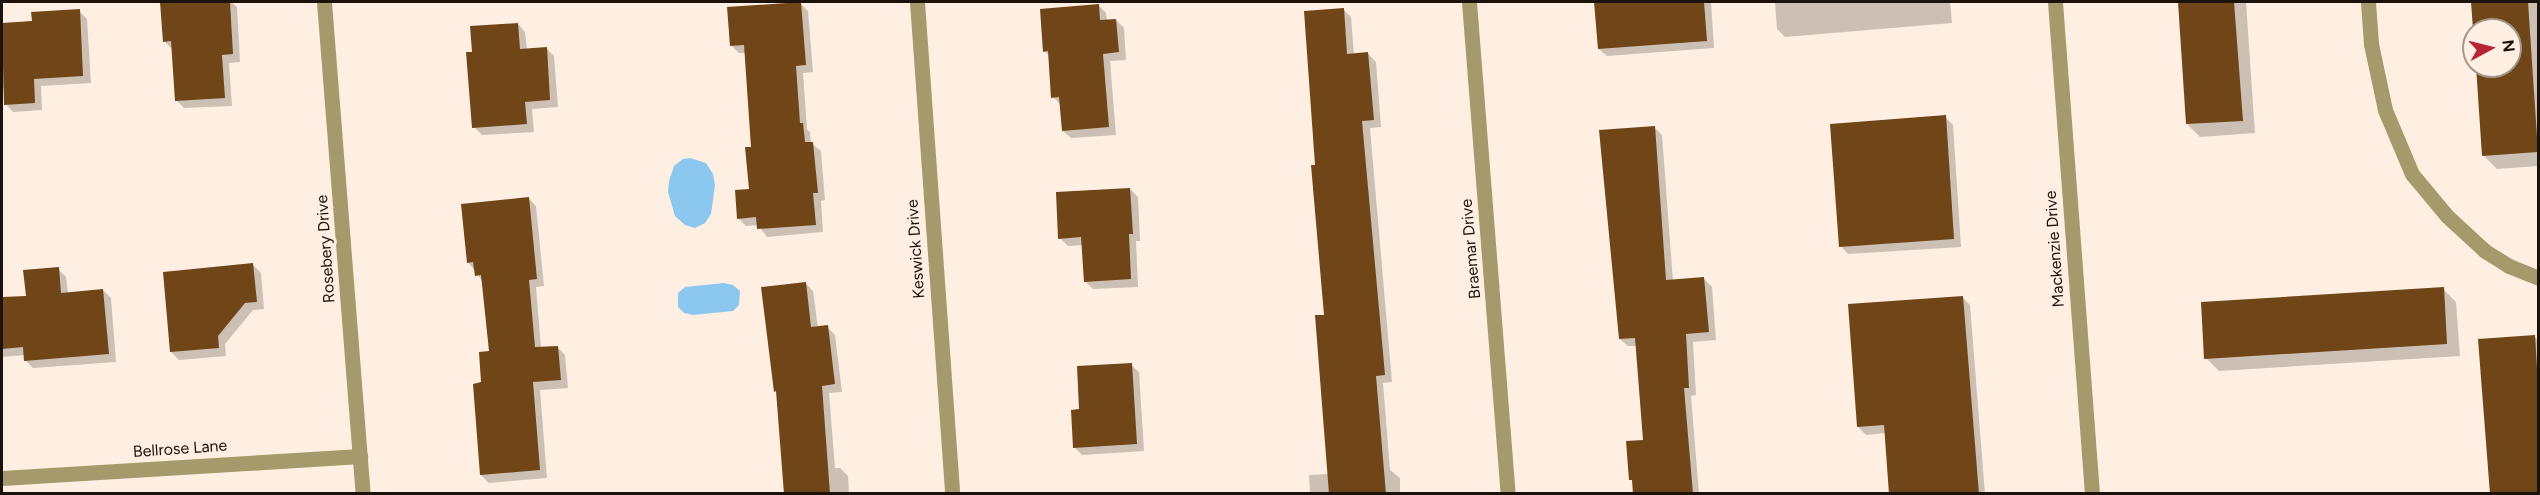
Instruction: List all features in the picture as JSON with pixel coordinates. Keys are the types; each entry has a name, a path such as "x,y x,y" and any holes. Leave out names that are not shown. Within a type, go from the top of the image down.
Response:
{"street":[{"name":"Rosebery Drive","path":"324,2 363,494"},
{"name":"Keswick Drive","path":"917,2 952,494"},
{"name":"Braemar Drive","path":"1469,2 1508,494"},
{"name":"Mackenzie Drive","path":"2055,2 2092,494"},
{"path":"2368,2 2371,44 2385,110 2412,174 2446,216 2486,251 2509,266 2538,278"},
{"name":"Bellrose Lane","path":"2,478 360,456"}],"water":[{"path":"690,158 706,163 713,174 715,185 711,214 705,223 695,228 685,225 675,216 668,192 674,166 683,159"},
{"path":"724,283 733,285 740,291 739,305 733,311 693,315 684,313 678,307 678,293 685,287"}],"building":[{"path":"160,2 230,2 233,54 222,55 225,98 175,101 171,41 163,42"},
{"path":"801,2 806,65 796,66 800,123 803,123 805,142 813,142 818,193 813,193 816,225 757,229 756,217 737,219 735,190 749,189 745,147 751,147 744,45 730,46 727,7"},
{"path":"1594,2 1704,2 1707,41 1598,49"},
{"path":"2178,2 2234,2 2243,121 2186,124"},
{"path":"2471,2 2528,2 2538,152 2482,156 2477,78 2522,78 2522,18 2472,18"},
{"path":"1099,4 1100,20 1116,19 1119,52 1103,54 1109,127 1062,131 1059,97 1051,98 1048,51 1043,52 1040,9"},
{"path":"1344,8 1347,54 1368,52 1374,120 1362,121 1385,375 1376,376 1386,494 1329,494 1315,315 1324,315 1311,165 1315,165 1304,11"},
{"path":"80,9 83,76 34,79 35,103 4,105 2,23 32,21 31,12"},
{"path":"518,23 520,49 547,47 550,100 525,102 527,124 472,128 466,52 472,52 470,26"},
{"path":"1946,115 1954,239 1839,247 1830,124"},
{"path":"1655,126 1666,280 1704,277 1709,332 1686,334 1689,388 1684,388 1693,494 1633,494 1632,480 1629,480 1626,441 1643,440 1635,338 1619,339 1599,130"},
{"path":"1130,188 1133,234 1129,234 1131,279 1084,282 1081,237 1058,239 1056,192"},
{"path":"529,197 537,279 529,280 535,347 558,346 561,380 533,382 540,470 480,475 473,384 481,382 479,352 489,351 481,275 475,276 473,262 467,263 461,204"},
{"path":"253,263 257,302 245,303 218,336 219,348 170,352 163,272"},
{"path":"59,267 61,293 103,289 109,354 24,361 23,347 2,349 2,297 26,296 23,270"},
{"path":"806,282 811,327 828,325 835,384 822,386 830,494 784,494 776,391 774,392 761,287"},
{"path":"2444,287 2447,344 2204,359 2201,302"},
{"path":"1963,296 1979,494 1889,494 1884,425 1857,427 1848,304"},
{"path":"2535,335 2538,385 2538,494 2490,494 2478,339"},
{"path":"1132,363 1137,444 1073,448 1071,410 1079,409 1077,366"}]}
